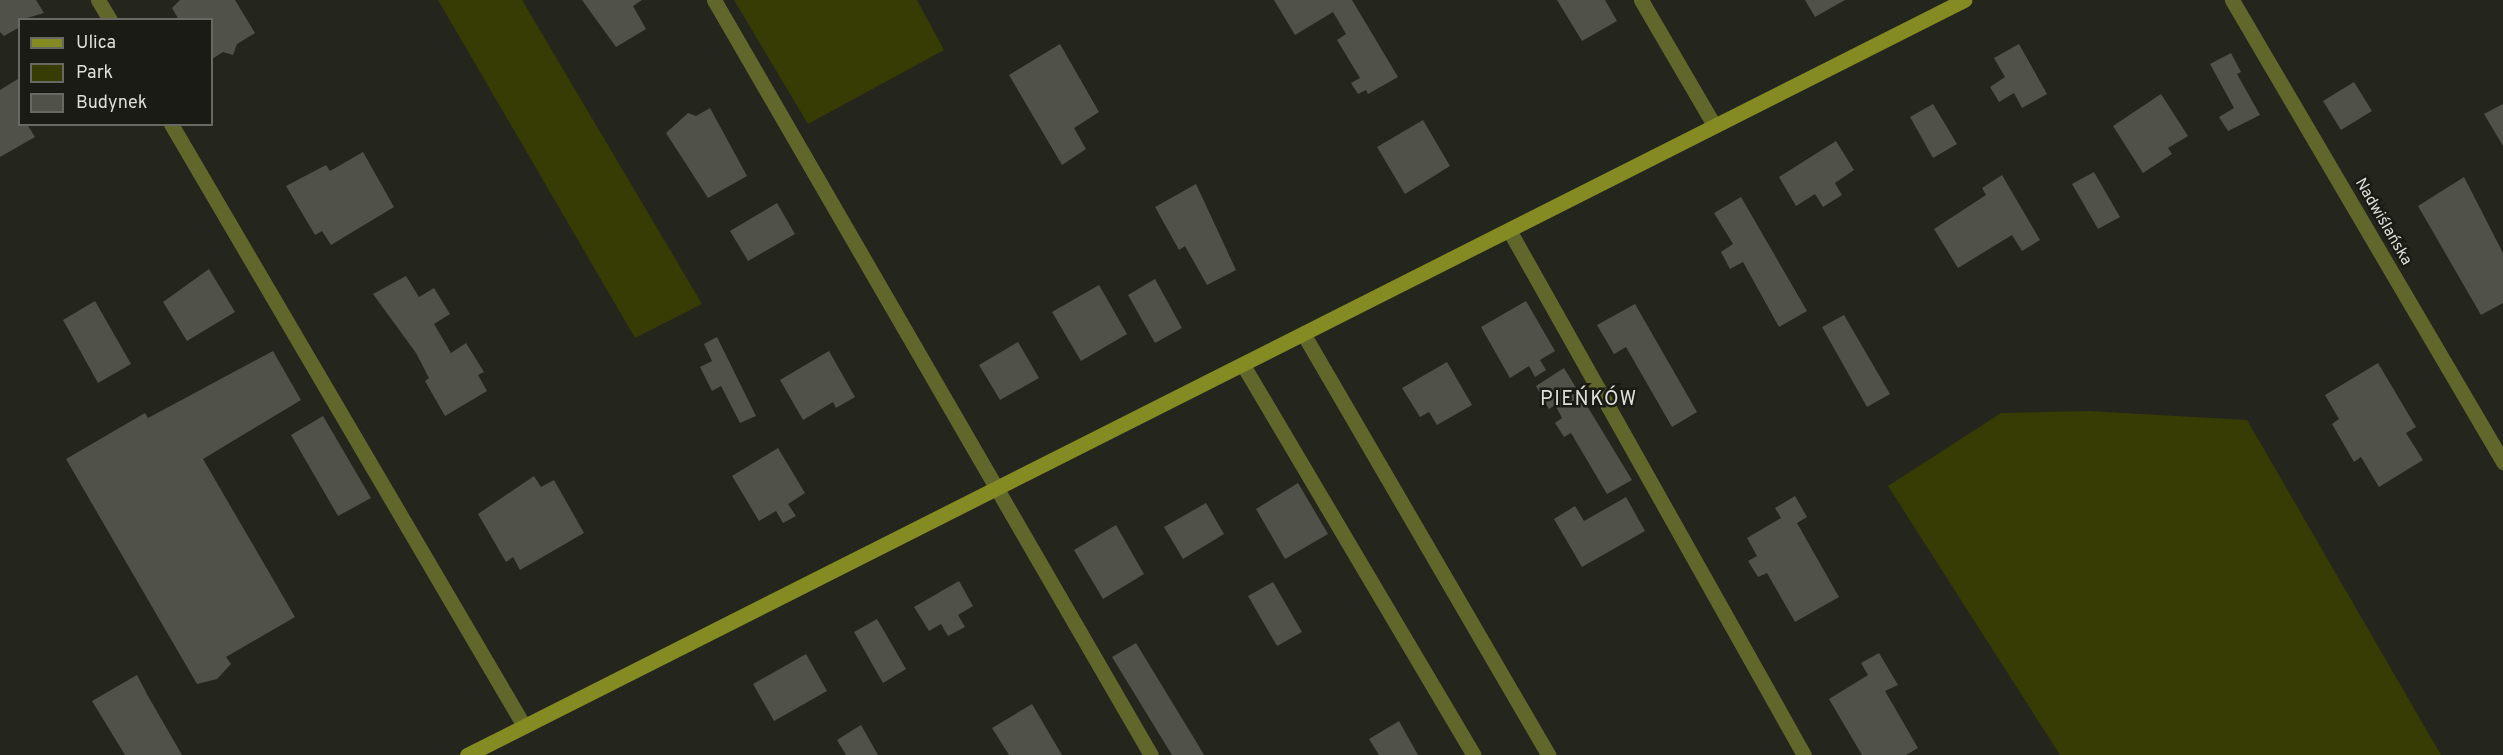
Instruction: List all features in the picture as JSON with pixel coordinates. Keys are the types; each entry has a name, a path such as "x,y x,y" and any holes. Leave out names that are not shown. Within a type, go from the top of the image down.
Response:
{"street":[{"path":"98,0 109,18"},
{"path":"714,0 995,490 1151,755"},
{"path":"1641,0 1714,125"},
{"path":"467,755 1964,0"},
{"name":"Nadwiślańska","path":"2232,0 2503,462"},
{"path":"172,126 524,726"},
{"path":"1509,230 1804,755"},
{"path":"1304,334 1548,755"},
{"path":"1243,365 1474,755"}],"green space":[{"path":"438,0 522,0 702,304 635,338"},
{"path":"734,0 917,0 944,50 808,124"},
{"path":"2089,411 2247,420 2441,755 2060,755 1888,486 2001,413"}],"building":[{"path":"0,0 36,0 44,13 18,18 18,28 4,36 0,32"},
{"path":"180,0 235,0 255,33 237,44 233,55 223,52 213,58 213,18 178,18 172,8"},
{"path":"582,0 642,0 633,6 646,29 616,47"},
{"path":"1274,0 1352,0 1398,77 1368,94 1366,90 1358,94 1351,83 1360,78 1337,40 1346,34 1333,12 1295,35"},
{"path":"1557,0 1605,0 1617,21 1582,41"},
{"path":"1805,0 1845,0 1815,17"},
{"path":"1060,44 1099,112 1074,128 1086,149 1062,165 1009,75"},
{"path":"2019,44 2047,94 2022,108 2014,93 1999,102 1990,87 2005,77 1994,58"},
{"path":"2231,53 2241,72 2237,74 2260,115 2228,131 2219,117 2234,108 2210,64"},
{"path":"18,79 18,126 28,126 35,137 0,157 0,90"},
{"path":"2354,82 2372,111 2341,130 2323,101"},
{"path":"2161,94 2188,136 2168,148 2172,154 2143,173 2113,126"},
{"path":"1933,104 1957,144 1933,158 1910,117"},
{"path":"2503,104 2503,146 2484,114"},
{"path":"710,108 747,176 708,198 666,133 688,113 696,116"},
{"path":"1423,120 1450,166 1405,194 1377,147"},
{"path":"1836,141 1854,170 1835,183 1842,195 1823,207 1815,194 1796,206 1779,177"},
{"path":"363,152 394,207 331,245 322,231 315,235 286,186 326,165 330,171"},
{"path":"2094,172 2120,217 2098,229 2072,184"},
{"path":"2002,175 2040,240 2022,251 2012,235 1958,268 1934,229 1986,195 1982,188"},
{"path":"2464,177 2503,253 2503,303 2481,315 2418,206"},
{"path":"1196,184 1236,270 1207,285 1185,246 1179,250 1155,207"},
{"path":"1741,197 1807,311 1779,327 1743,262 1730,269 1721,252 1733,244 1714,213"},
{"path":"777,203 795,234 748,261 730,231"},
{"path":"209,269 235,312 187,341 163,302"},
{"path":"406,276 419,297 434,288 450,314 434,324 451,353 466,343 484,372 478,375 487,391 445,416 425,381 429,378 416,353 373,294"},
{"path":"1155,279 1182,328 1155,343 1128,295"},
{"path":"1099,285 1127,334 1081,361 1052,312"},
{"path":"95,301 131,364 98,383 63,320"},
{"path":"1526,301 1555,351 1540,360 1546,370 1535,377 1529,366 1510,378 1481,327"},
{"path":"1635,304 1697,412 1672,427 1626,347 1614,354 1597,325"},
{"path":"1844,315 1890,394 1867,407 1822,327"},
{"path":"717,337 756,416 740,423 721,386 712,391 700,367 712,361 704,344"},
{"path":"1018,342 1039,378 1000,400 979,365"},
{"path":"273,351 301,400 203,459 295,617 226,657 231,664 217,679 197,684 66,459 145,413 148,418"},
{"path":"829,351 855,397 836,408 833,402 803,420 780,380"},
{"path":"1447,362 1472,405 1437,425 1429,412 1420,417 1402,388"},
{"path":"2378,363 2416,427 2406,433 2423,460 2379,487 2361,457 2354,462 2332,424 2339,419 2325,395"},
{"path":"1564,368 1632,480 1607,494 1571,433 1564,437 1555,423 1562,418 1555,405 1549,409 1536,386"},
{"path":"323,416 371,498 338,516 291,435"},
{"path":"778,448 805,493 788,504 796,516 783,523 776,511 759,521 732,476"},
{"path":"534,476 541,487 554,480 584,533 520,570 513,557 506,562 478,514"},
{"path":"1298,483 1328,534 1285,559 1256,509"},
{"path":"1795,496 1807,517 1797,523 1839,597 1795,622 1767,573 1758,577 1748,561 1757,556 1747,538 1781,518 1775,508"},
{"path":"1626,497 1645,531 1582,567 1554,519 1575,506 1584,521"},
{"path":"1206,503 1224,534 1183,559 1164,527"},
{"path":"1116,525 1144,574 1103,599 1074,550"},
{"path":"959,581 973,606 958,615 965,627 948,636 941,624 929,631 914,607"},
{"path":"1273,582 1302,632 1277,646 1248,596"},
{"path":"877,619 906,669 883,683 854,632"},
{"path":"1136,643 1204,755 1172,755 1112,657"},
{"path":"1879,653 1898,685 1885,691 1918,748 1906,755 1862,755 1829,699 1868,675 1861,663"},
{"path":"806,654 827,691 774,721 753,684"},
{"path":"137,675 182,755 125,755 92,701"},
{"path":"1032,704 1062,755 1009,755 992,728"},
{"path":"1399,721 1418,755 1379,755 1369,739"},
{"path":"861,725 878,755 846,755 837,740"}],"district":[{"name":"PIEŃKÓW","path":"1589,400"}]}
